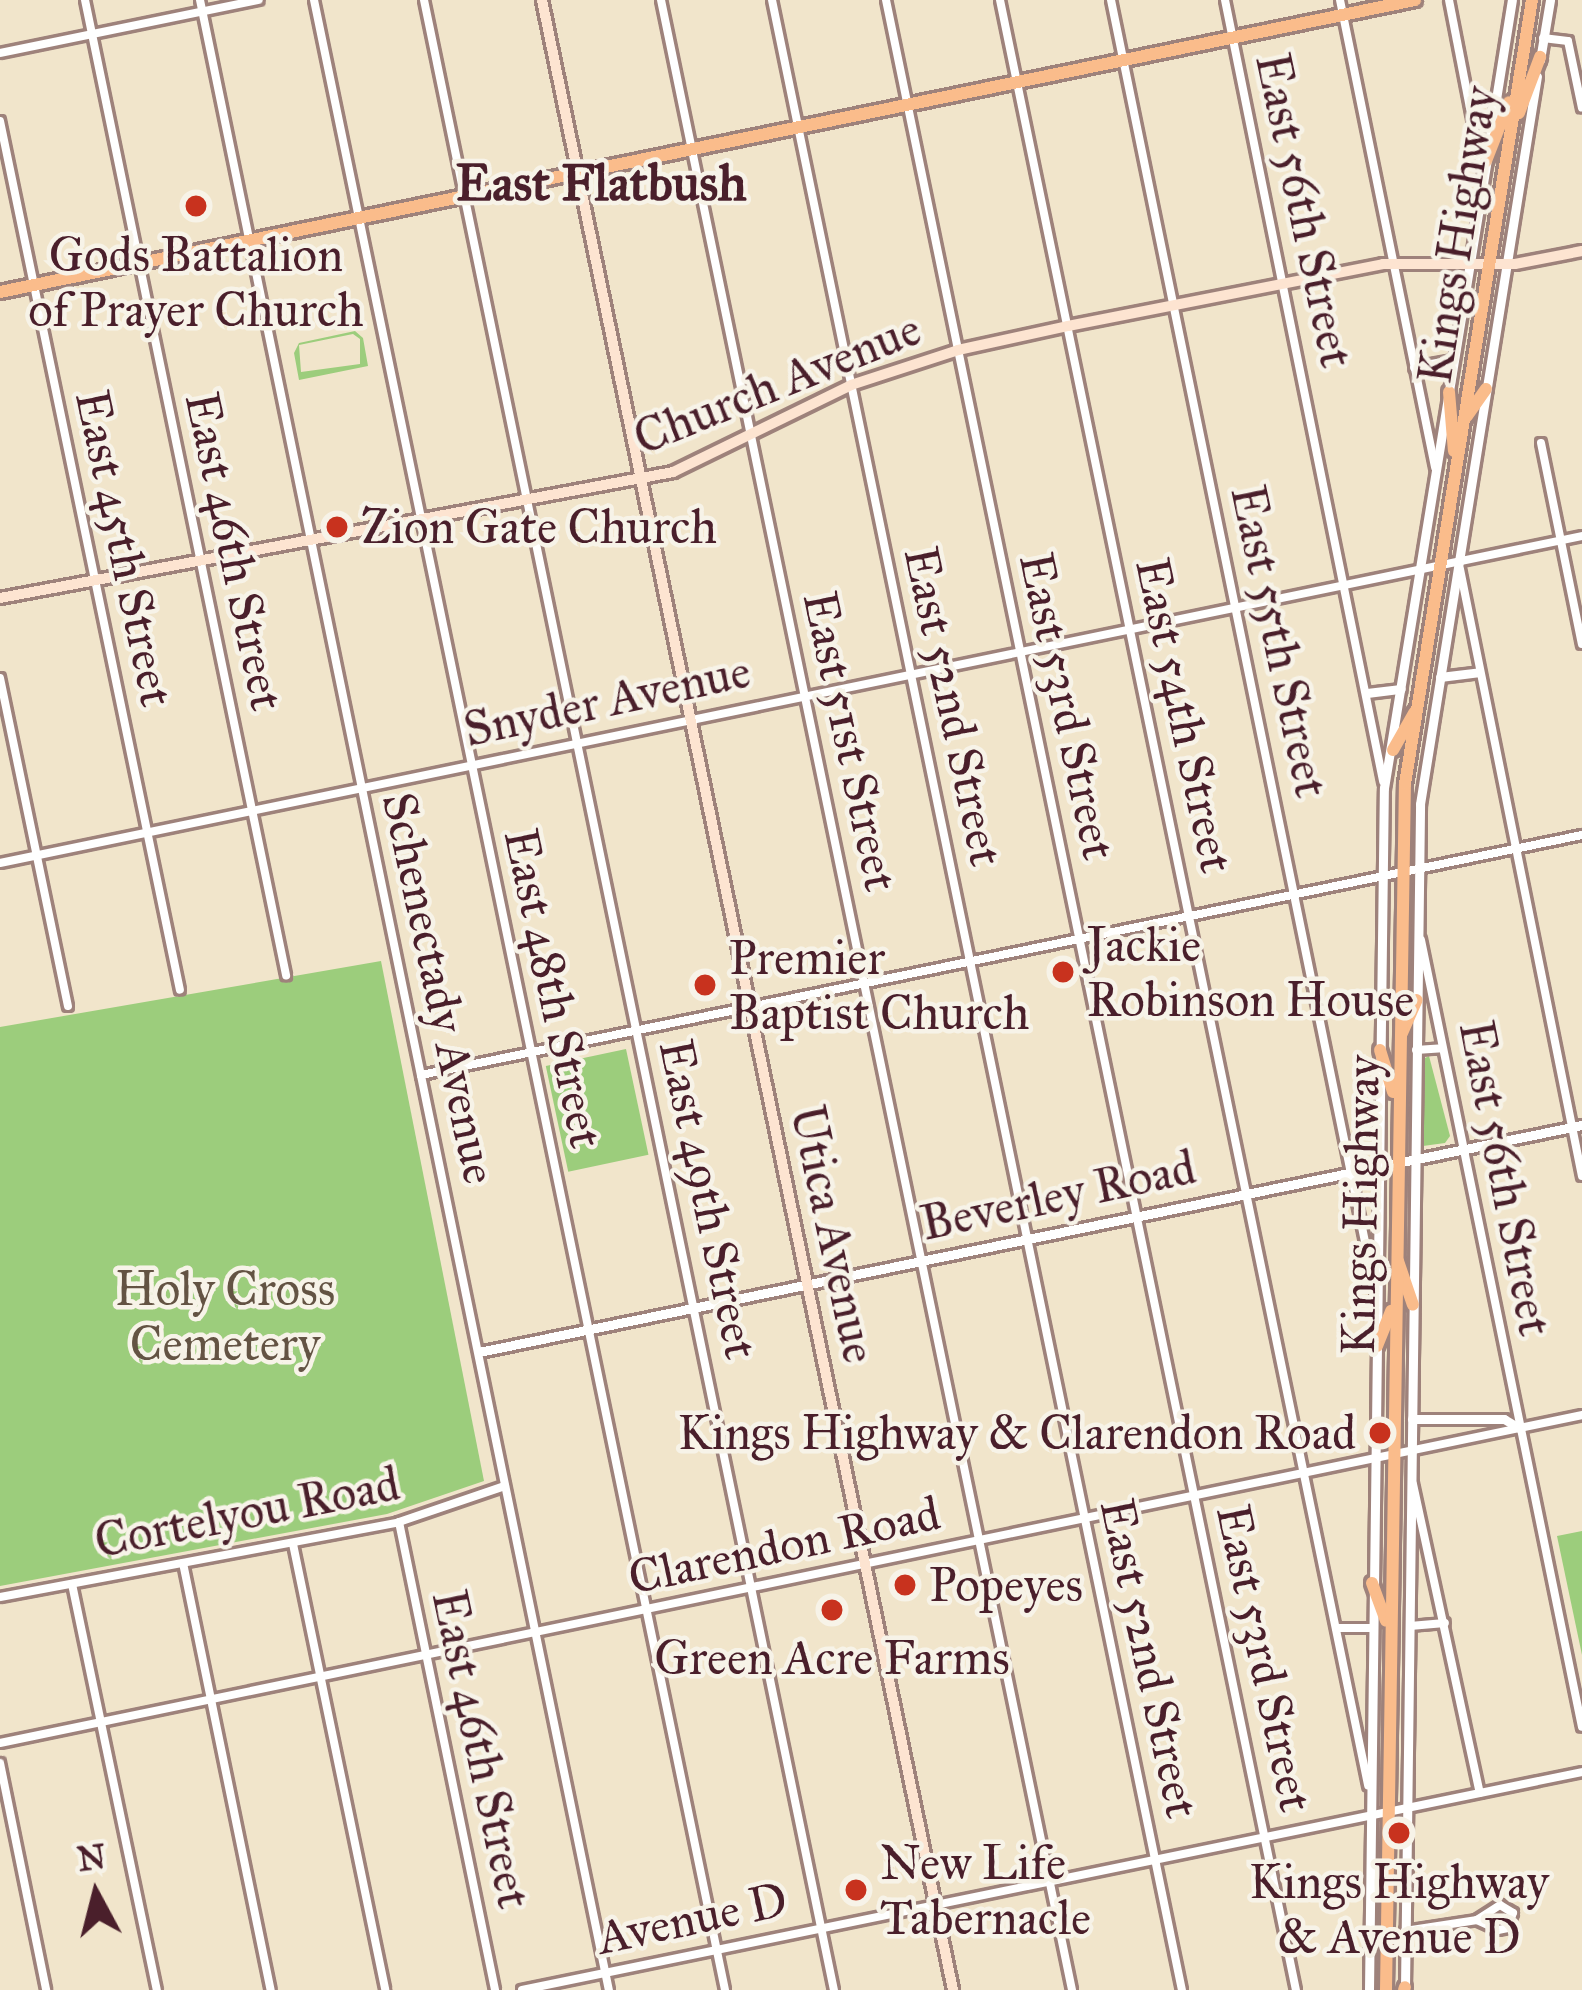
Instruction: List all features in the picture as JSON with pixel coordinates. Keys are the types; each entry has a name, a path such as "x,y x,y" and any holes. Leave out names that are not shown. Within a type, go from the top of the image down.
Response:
{"main road":[{"name":"Utica Avenue","path":"542,0 953,1990"},
{"path":"0,292 1232,38 1341,8 1414,0"},
{"name":"Kings Highway","path":"1386,1990 1393,1304 1405,784 1532,0"},
{"path":"1508,142 1540,57"},
{"path":"1485,169 1520,73"},
{"name":"Church Avenue","path":"0,598 673,472 850,385 958,350 1394,264 1507,265 1582,250"},
{"path":"1463,422 1486,389"},
{"path":"1449,392 1455,470"},
{"path":"1393,750 1418,707"},
{"path":"1399,1039 1417,1000"},
{"path":"1380,1050 1397,1105"},
{"path":"1394,1251 1413,1305"},
{"path":"1377,1346 1393,1304"},
{"path":"1372,1583 1390,1631"}],"street":[{"name":"East 46th Street","path":"85,0 286,975"},
{"name":"Schenectady Avenue","path":"200,0 609,1990"},
{"path":"0,53 259,0"},
{"name":"East 48th Street","path":"314,0 725,1990"},
{"name":"East 49th Street","path":"424,0 834,1990"},
{"name":"East 51st Street","path":"661,0 1072,1990"},
{"name":"East 52nd Street","path":"772,0 1182,1990"},
{"name":"East 53rd Street","path":"886,0 1296,1990"},
{"name":"East 54th Street","path":"1000,0 1371,1797"},
{"name":"East 55th Street","path":"1111,0 1376,1298"},
{"name":"East 56th Street","path":"1225,0 1384,788"},
{"path":"1450,0 1485,169"},
{"name":"Kings Highway","path":"1369,1990 1384,788 1512,0"},
{"name":"Kings Highway","path":"1405,1989 1420,804 1550,0"},
{"path":"1341,8 1437,474"},
{"path":"1543,38 1568,41 1582,108"},
{"path":"1468,96 1496,100"},
{"name":"East 45th Street","path":"0,121 179,990"},
{"path":"1414,367 1454,361"},
{"path":"1541,443 1582,644"},
{"name":"Snyder Avenue","path":"0,862 1582,536"},
{"path":"1459,562 1514,848 1577,1126 1582,1176"},
{"path":"1440,677 1478,672"},
{"path":"0,678 68,1006"},
{"path":"1367,693 1400,689"},
{"path":"421,1076 1582,835"},
{"name":"East 56th Street","path":"1418,925 1582,1726"},
{"path":"1416,1050 1442,1048"},
{"name":"Beverley Road","path":"478,1352 1577,1126"},
{"name":"Clarendon Road","path":"0,1743 1582,1415"},
{"path":"1412,1419 1504,1419 1520,1428"},
{"path":"1410,1480 1417,1490 1480,1793"},
{"name":"Cortelyou Road","path":"0,1597 399,1522 505,1486"},
{"name":"East 46th Street","path":"399,1522 495,1990"},
{"path":"293,1544 385,1990"},
{"path":"183,1564 271,1990"},
{"path":"72,1584 157,1990"},
{"path":"1410,1626 1445,1624"},
{"path":"1336,1628 1371,1628"},
{"path":"0,1763 46,1990"},
{"name":"Avenue D","path":"522,1990 1582,1772"},
{"path":"1405,1931 1477,1921"}],"green space":[{"path":"355,331 363,338 368,366 299,380 294,353 299,343","holes":["353,334 360,339 360,364 301,372 299,345"]},
{"name":"Holy Cross Cemetery","path":"381,961 484,1481 387,1514 0,1586 0,1027"},
{"path":"626,1049 648,1155 568,1172 546,1066"},
{"path":"1429,1056 1450,1136 1445,1143 1423,1146 1421,1060"},
{"path":"1582,1531 1582,1655 1557,1536"}],"place":[{"name":"Gods Battalion of Prayer Church","path":"196,206"},
{"name":"Zion Gate Church","path":"337,527"},
{"name":"Jackie Robinson House","path":"1063,972"},
{"name":"Premier Baptist Church","path":"705,985"},
{"name":"Kings Highway & Clarendon Road","path":"1380,1433"},
{"name":"Popeyes","path":"905,1585"},
{"name":"Green Acre Farms","path":"832,1610"},
{"name":"Kings Highway & Avenue D","path":"1399,1833"},
{"name":"New Life Tabernacle","path":"856,1890"}],"district":[{"name":"East Flatbush","path":"601,183"}]}
